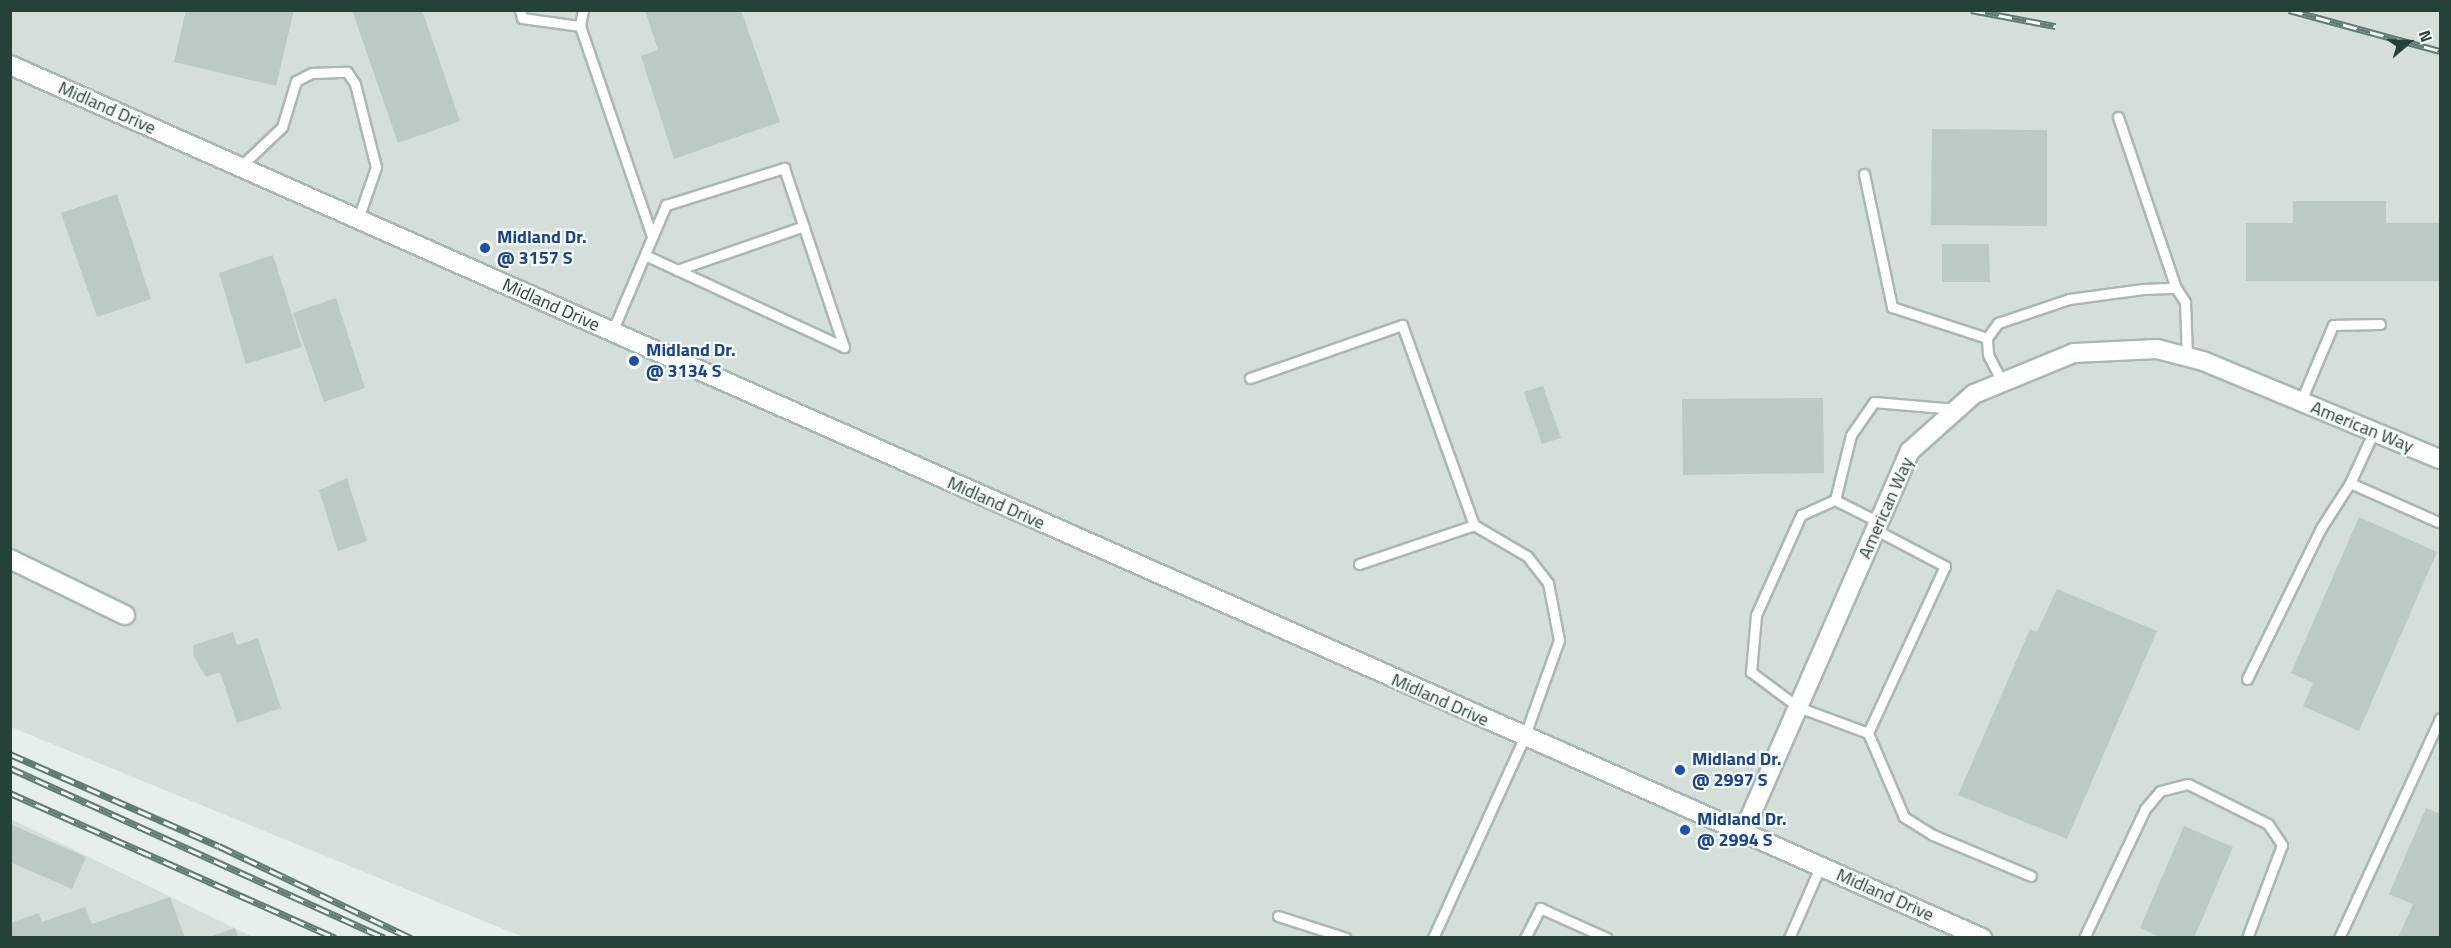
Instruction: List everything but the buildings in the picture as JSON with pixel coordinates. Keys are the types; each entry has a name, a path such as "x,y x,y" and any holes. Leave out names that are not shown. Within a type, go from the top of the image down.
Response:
{"street":[{"name":"Midland Drive","path":"10,65 1524,738 1820,867 1952,931 1982,938"},
{"name":"American Way","path":"1743,833 1910,451 1974,394 2074,353 2157,349 2187,357 2301,401 2440,459"},
{"path":"10,559 125,615"}],"lane":[{"path":"520,10 522,18 580,26"},
{"path":"583,10 580,26 652,236"},
{"path":"240,167 282,127 296,81 312,73 346,72 355,84 376,167 358,219"},
{"path":"2118,117 2176,288 2184,302 2187,357"},
{"path":"612,332 652,236 666,206 784,168 844,347 645,255"},
{"path":"1864,174 1892,307 1987,338"},
{"path":"677,270 804,226"},
{"path":"2002,382 1988,354 1987,338 1998,323 2069,299 2176,288"},
{"path":"2301,401 2333,325 2380,324"},
{"path":"1251,378 1402,325 1474,525 1527,556 1548,583 1559,640 1524,738 1433,938"},
{"path":"1835,500 1851,435 1874,402 1957,410"},
{"path":"2247,679 2321,528 2350,483 2374,431"},
{"path":"2350,483 2438,522"},
{"path":"1835,500 1945,566 1869,734"},
{"path":"1835,500 1801,515 1756,615 1750,672 1798,707 1869,734 1904,817 1933,835 2031,876"},
{"path":"1359,564 1474,525"},
{"path":"2339,938 2440,718"},
{"path":"2084,938 2145,810 2160,791 2188,784 2268,824 2282,845 2247,938"},
{"path":"1789,938 1820,867"},
{"path":"1526,938 1540,908 1607,938"},
{"path":"1278,916 1346,938"}],"shaded area":[{"path":"10,11 2440,11 2440,937 523,937 11,727"},
{"path":"11,819 253,937 11,937"}],"railway":[{"path":"1971,10 2055,26"},
{"path":"2289,10 2440,51"},
{"path":"10,754 219,846 411,938"},
{"path":"10,768 384,938"},
{"path":"10,793 335,938"}],"place":[{"name":"Midland Dr. @ 3157 S","path":"485,248"},
{"name":"Midland Dr. @ 3134 S","path":"634,361"},
{"name":"Midland Dr. @ 2997 S","path":"1680,770"},
{"name":"Midland Dr. @ 2994 S","path":"1685,830"}]}
